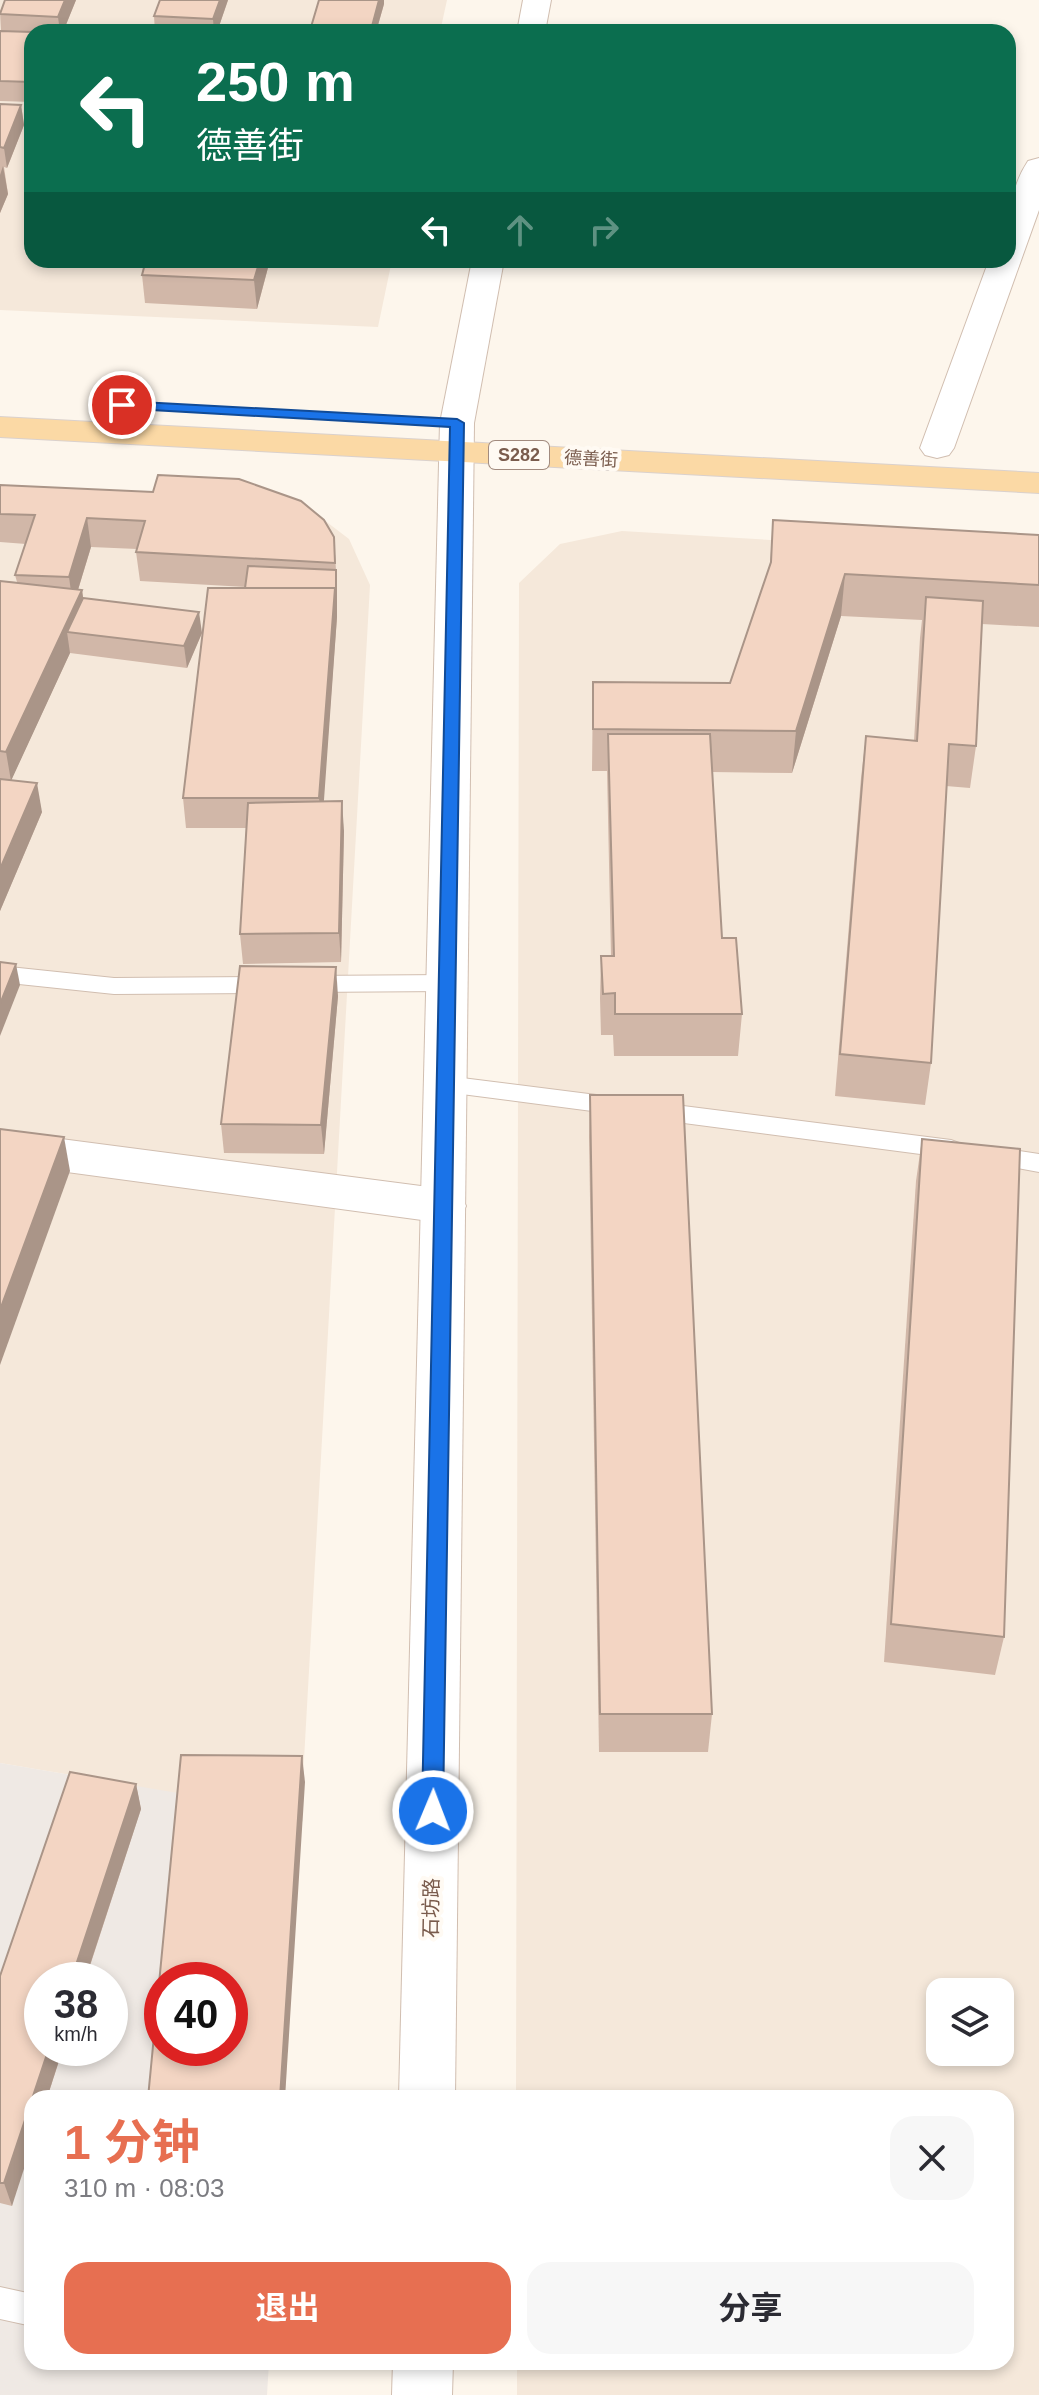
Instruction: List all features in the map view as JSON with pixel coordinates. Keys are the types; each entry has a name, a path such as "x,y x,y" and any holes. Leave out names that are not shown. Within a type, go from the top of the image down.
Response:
{"main road":[{"name":"德善街","path":"0,398 1039,483"},
{"name":"德善街","path":"0,427 937,448 1039,454"}],"street":[{"path":"532,24 537,0"},
{"path":"1016,231 1039,167"},
{"name":"石坊路","path":"427,2090 457,437 487,268"},
{"path":"937,448 1002,268"},
{"path":"0,1147 444,1206"},
{"path":"422,2395 423,2370"}],"lane":[{"path":"0,974 114,986 448,983"},
{"path":"446,1084 892,1140 1039,1163"},
{"path":"0,2303 24,2308"}],"shaded area":[{"path":"0,0 447,0 442,24 24,24 24,268 390,268 378,327 0,310"},
{"path":"0,486 315,513 349,539 370,585 285,2090 157,2090 160,2066 248,2066 248,1962 216,1962 77,1776 0,1763"},
{"path":"622,531 1039,556 1039,2395 517,2395 517,2370 1014,2370 1014,2090 516,2090 519,583 560,544"},
{"path":"0,1763 184,1794 164,1962 144,1962 144,2066 158,2066 156,2090 24,2090 24,2370 269,2370 267,2395 0,2395"}],"building":[{"path":"5,0 65,0 58,17 0,14"},
{"path":"160,0 220,0 213,19 154,16"},
{"path":"319,0 379,0 373,24 312,24"},
{"path":"0,31 24,32 24,82 0,81"},
{"path":"0,104 21,105 4,148 0,147"},
{"path":"144,268 258,268 254,280 142,275"},
{"path":"158,475 239,479 301,501 324,520 334,537 335,563 136,552 145,521 87,518 69,577 15,575 35,515 0,514 0,485 153,492"},
{"path":"773,520 1039,535 1039,585 845,574 796,731 593,729 593,682 730,683 771,562"},
{"path":"248,566 336,570 336,596 335,588 245,588"},
{"path":"0,581 82,590 6,752 0,751"},
{"path":"208,588 335,588 319,798 183,798"},
{"path":"926,597 983,601 976,746 949,744 931,1063 840,1054 866,736 917,741"},
{"path":"83,598 199,612 184,646 67,632"},
{"path":"608,734 710,734 722,938 736,938 742,1014 615,1014 615,993 603,994 601,956 614,956"},
{"path":"0,779 37,783 0,869"},
{"path":"342,801 339,933 240,934 248,803"},
{"path":"0,962 16,964 0,1004"},
{"path":"240,966 336,967 321,1125 221,1124"},
{"path":"590,1095 683,1095 712,1714 600,1714"},
{"path":"0,1129 64,1137 0,1310"},
{"path":"922,1139 1020,1149 1004,1637 891,1624"},
{"path":"181,1755 302,1756 281,2090 149,2090 151,2066 248,2066 248,1962 161,1962"},
{"path":"70,1772 136,1784 77,1962 24,1962 24,2066 43,2066 35,2090 24,2090 24,2123 4,2183 0,2183 0,1976"}],"route":[{"path":"122,405 457,423 433,1811"}]}
